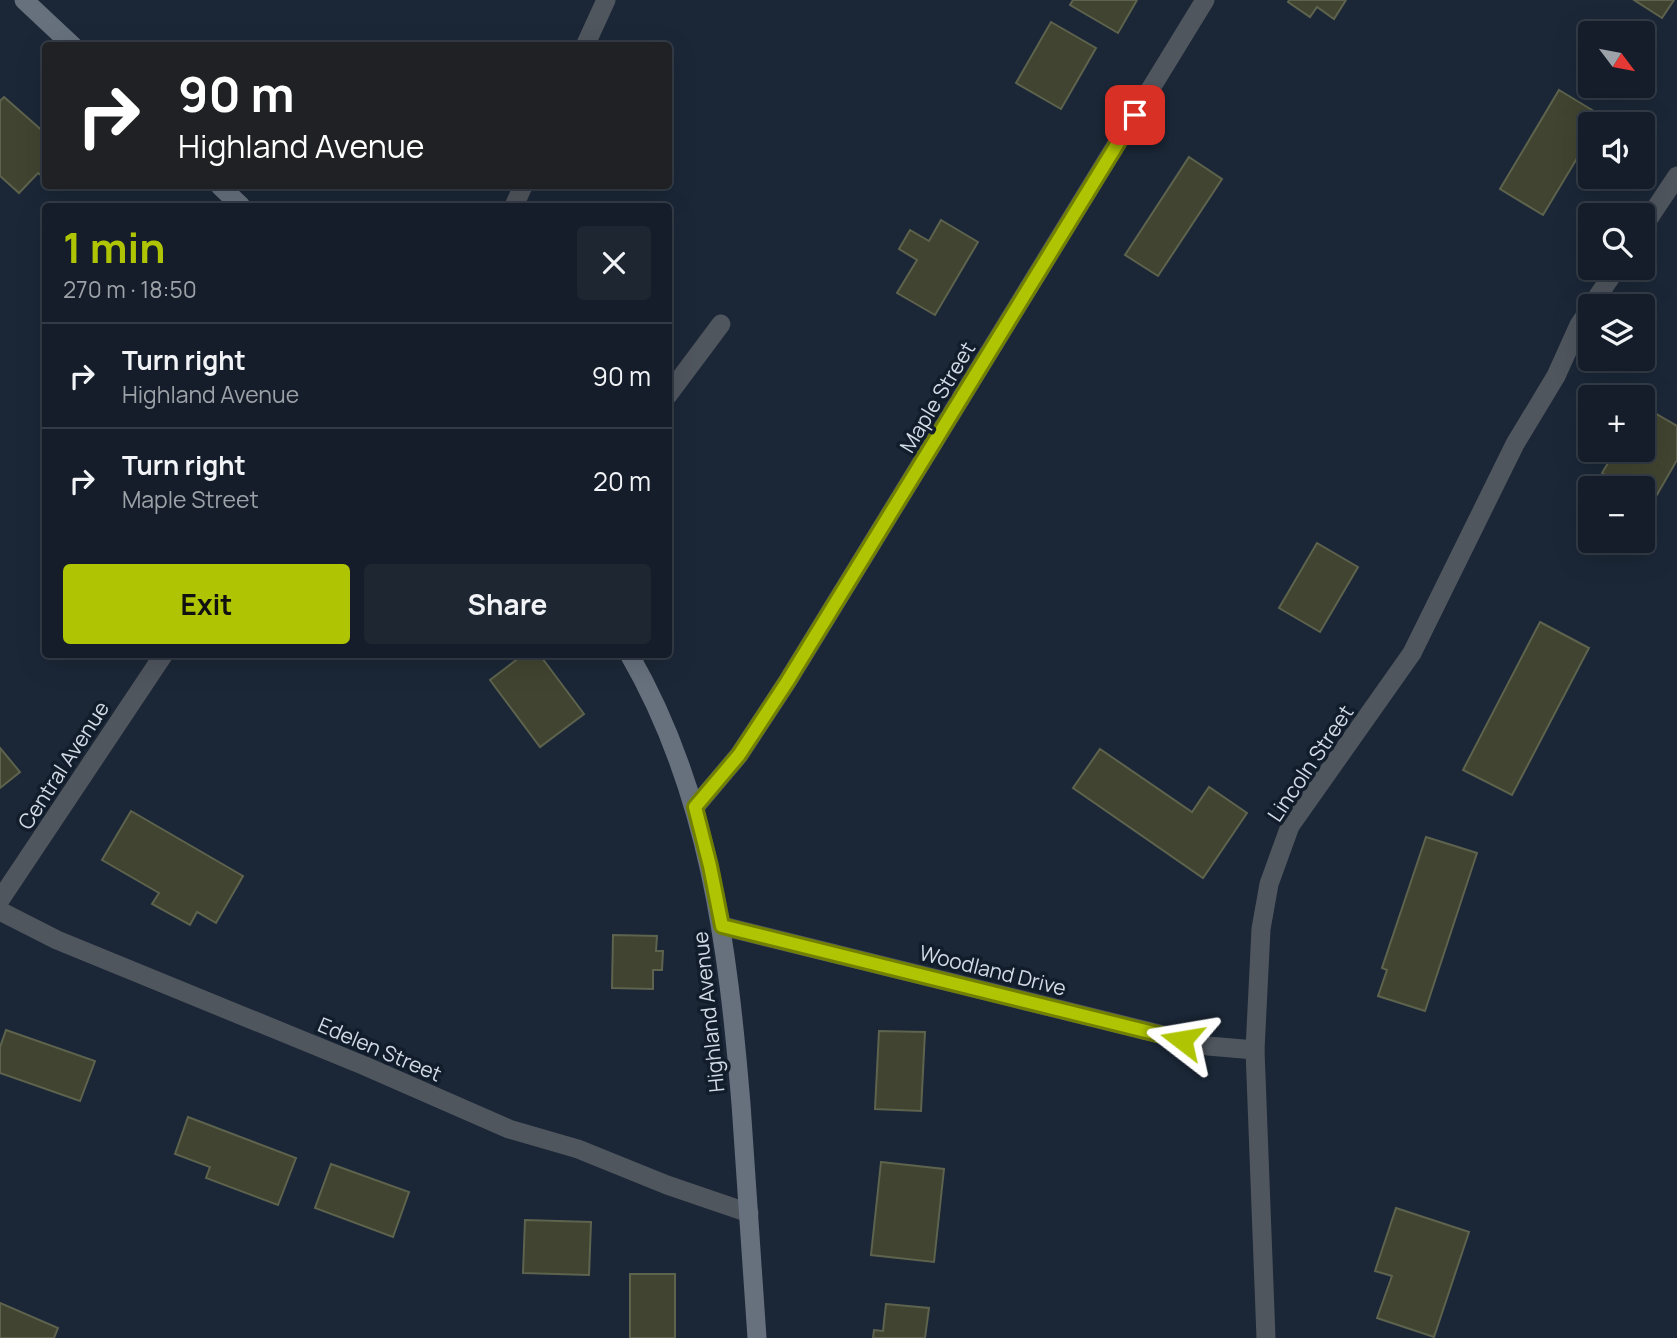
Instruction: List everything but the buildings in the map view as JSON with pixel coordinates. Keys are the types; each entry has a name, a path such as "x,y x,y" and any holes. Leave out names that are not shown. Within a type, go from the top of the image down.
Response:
{"main road":[{"path":"24,0 69,42"},
{"path":"222,189 238,203"},
{"name":"Highland Avenue","path":"631,658 676,751 695,807 722,926 734,1026 757,1338"}],"street":[{"path":"587,42 606,0"},
{"name":"Maple Street","path":"695,807 739,755 787,682 1205,0"},
{"path":"1655,209 1677,176"},
{"path":"672,390 722,324"},
{"name":"Lincoln Street","path":"1266,1338 1255,1050 1261,929 1269,884 1290,826 1412,653 1515,444 1556,376 1578,328"},
{"name":"Central Avenue","path":"0,900 161,658"},
{"name":"Edelen Street","path":"0,911 57,940 365,1066 509,1129 578,1149 667,1185 749,1213"},
{"name":"Woodland Drive","path":"722,926 1208,1046 1255,1050"}],"route":[{"path":"1135,115 787,682 739,755 695,807 722,926 1182,1040"}]}
